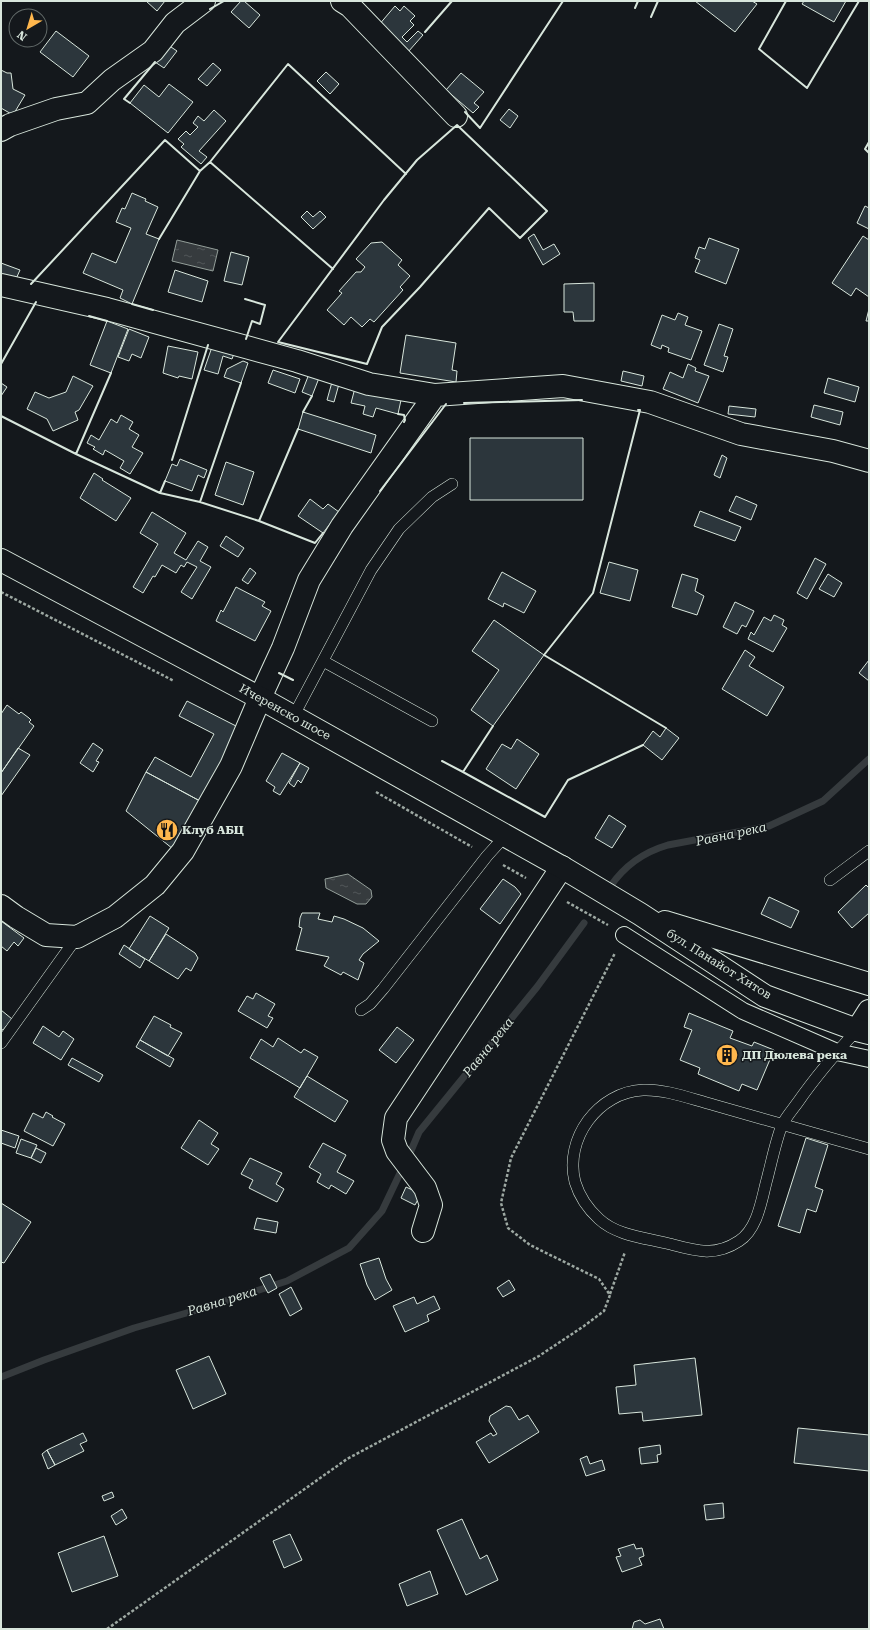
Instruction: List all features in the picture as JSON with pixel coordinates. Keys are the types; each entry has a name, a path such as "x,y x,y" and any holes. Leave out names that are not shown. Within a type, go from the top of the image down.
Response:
{"street":[{"path":"1,130 10,125 56,109 88,103 112,80 153,51 175,23 204,1"},
{"path":"342,1 350,6 456,116"},
{"path":"1,285 107,309 297,361 369,384 435,395 563,386 650,402 741,434 833,451 869,461"},
{"path":"1,906 46,935 77,937 115,917 155,885 182,851 231,766 283,648 309,580 342,526 435,395"},
{"name":"Ичеренско шосе","path":"1,560 260,698 564,868"},
{"path":"422,1231 431,1205 425,1188 397,1151 393,1140 396,1118 546,890 564,868"},
{"name":"бул. Панайот Хитов","path":"564,868 640,914 765,996 863,1031"},
{"name":"бул. Панайот Хитов","path":"640,914 869,984"},
{"path":"624,935 743,1011 837,1052 869,1059"},
{"path":"863,1031 869,1011"}],"lane":[{"path":"293,717 371,570 399,529 432,497 452,484"},
{"path":"323,661 432,721"},
{"path":"361,1010 370,1004 487,856 506,835"},
{"path":"830,880 869,851"},
{"path":"1,1043 77,937"},
{"path":"863,1031 837,1052 817,1074 782,1124 758,1211 752,1226 742,1239 728,1248 712,1252 696,1251 619,1232 600,1220 584,1203 575,1182 574,1161 577,1141 586,1122 601,1106 621,1095 642,1090 665,1092 782,1124 869,1150"}],"path":[{"path":"1,592 181,685"},
{"path":"372,790 624,935 511,1158 501,1203 508,1228 530,1246 599,1279 610,1295"},
{"path":"107,1629 347,1458 539,1356 584,1326 604,1310 631,1234"}],"water":[{"path":"177,240 218,250 213,271 172,261"},
{"path":"348,874 371,890 372,897 366,904 357,904 326,888 325,879"}],"building":[{"path":"146,1 165,1 157,11"},
{"path":"241,1 244,1 260,15 249,28 231,12"},
{"path":"695,1 752,1 757,4 735,32"},
{"path":"804,1 846,1 834,22 802,4"},
{"path":"395,6 400,11 404,6 415,16 410,21 414,25 402,37 407,42 418,31 423,35 408,52 378,26"},
{"path":"56,31 89,56 73,77 40,52 43,48 48,48 48,42"},
{"path":"168,45 177,51 164,68 155,62"},
{"path":"213,63 221,70 207,86 198,79"},
{"path":"1,70 11,73 13,89 25,95 13,115 1,108"},
{"path":"326,72 339,84 330,94 317,81"},
{"path":"461,73 484,92 474,103 479,107 473,113 446,90"},
{"path":"169,84 193,102 168,133 130,103 144,85 159,97"},
{"path":"509,109 518,116 510,128 500,120"},
{"path":"214,110 226,121 199,151 207,157 201,164 181,147 184,144 178,139 186,131 190,135 198,127 193,123 198,116 204,121"},
{"path":"132,193 146,199 145,201 158,207 146,234 159,239 132,304 120,298 123,290 83,273 92,253 116,263 131,228 116,222 122,208 125,209"},
{"path":"865,206 869,208 869,229 857,223"},
{"path":"307,211 313,217 320,211 326,217 313,229 301,217"},
{"path":"534,234 543,250 554,244 560,254 543,265 528,238"},
{"path":"863,236 869,240 869,297 856,288 851,296 832,283"},
{"path":"709,238 739,249 726,284 695,272 700,260 695,258 699,247 705,249"},
{"path":"382,242 402,260 398,265 410,276 400,287 403,290 374,322 370,319 362,327 351,317 344,325 327,310 342,293 339,291 356,272 361,272 365,267 356,259 371,243"},
{"path":"231,252 249,257 242,285 224,281"},
{"path":"1,263 20,270 16,279 1,277"},
{"path":"175,270 208,281 202,302 168,292"},
{"path":"594,283 594,321 574,321 573,312 564,312 564,284"},
{"path":"869,309 869,321 866,321"},
{"path":"678,313 688,317 685,325 702,331 691,360 668,352 669,348 662,345 661,349 651,345 662,315 675,320"},
{"path":"107,321 128,329 111,373 90,365"},
{"path":"719,324 733,329 724,356 728,357 723,372 704,365"},
{"path":"129,329 149,337 141,358 132,354 129,361 118,357"},
{"path":"406,335 456,343 452,370 457,371 456,382 400,373"},
{"path":"213,344 235,351 232,359 223,356 218,374 204,370"},
{"path":"168,346 198,352 192,379 179,376 178,378 163,373"},
{"path":"243,361 248,363 241,383 224,377 227,369"},
{"path":"688,364 696,368 695,371 709,376 698,403 663,389 670,372 683,378"},
{"path":"273,370 300,379 295,393 268,383"},
{"path":"623,371 644,376 642,386 621,381"},
{"path":"309,374 319,378 312,396 302,392"},
{"path":"73,376 93,386 79,410 75,412 78,420 53,431 47,419 27,409 35,392 49,398 66,392"},
{"path":"828,378 859,387 855,402 824,393"},
{"path":"332,382 339,384 334,402 327,400"},
{"path":"1,383 7,387 1,396"},
{"path":"355,388 401,400 398,414 376,408 373,417 363,414 365,406 351,403"},
{"path":"814,405 843,412 840,425 811,417"},
{"path":"729,406 756,409 755,417 728,414"},
{"path":"303,412 376,435 371,453 298,429"},
{"path":"121,415 133,422 129,429 139,435 132,447 143,453 130,474 120,468 124,461 105,450 103,455 93,449 95,447 87,443 91,435 99,440 111,419 117,423"},
{"path":"470,438 583,438 583,500 470,500"},
{"path":"722,455 727,458 720,478 714,475"},
{"path":"180,459 207,470 204,478 198,475 192,491 165,481 172,464 177,466"},
{"path":"226,462 254,472 243,505 215,495"},
{"path":"94,473 103,479 102,480 131,498 116,521 80,498"},
{"path":"736,496 757,505 751,520 729,511"},
{"path":"310,499 323,509 328,504 339,512 323,533 298,516"},
{"path":"700,511 741,527 735,541 694,526"},
{"path":"152,512 186,533 174,553 186,560 198,541 208,547 200,561 211,567 192,599 181,592 197,567 187,562 184,567 181,565 176,573 162,565 155,577 153,576 143,593 133,587 158,544 140,533"},
{"path":"226,536 244,548 238,557 220,546"},
{"path":"815,558 826,564 807,599 797,593"},
{"path":"609,562 638,570 630,601 600,593"},
{"path":"250,568 256,573 248,584 242,580"},
{"path":"502,572 536,591 524,613 504,603 503,607 488,599"},
{"path":"682,574 698,579 695,591 704,596 697,615 672,607"},
{"path":"828,574 842,583 834,597 819,589"},
{"path":"236,587 265,602 262,606 271,611 255,641 216,621 221,610 223,612"},
{"path":"735,602 754,611 746,627 742,625 737,634 723,627"},
{"path":"774,615 784,620 782,625 787,628 773,652 748,639 751,632 754,635 764,617 771,621"},
{"path":"494,620 544,655 493,726 471,710 499,670 472,651"},
{"path":"745,650 755,657 749,666 784,687 767,716 722,689"},
{"path":"869,660 869,681 859,673"},
{"path":"187,701 236,726 236,734 200,801 146,772 155,757 191,777 214,734 179,716"},
{"path":"7,705 19,714 21,712 29,718 31,720 29,722 34,726 1,773 1,714"},
{"path":"666,728 679,738 662,760 643,745 653,731 660,737"},
{"path":"517,739 539,754 516,789 486,769 502,744 511,749"},
{"path":"93,743 103,750 96,761 99,762 93,772 80,763"},
{"path":"18,748 30,755 1,796 1,773"},
{"path":"282,753 300,763 280,795 273,791 275,787 266,781"},
{"path":"300,763 309,768 301,783 298,780 294,787 289,783"},
{"name":"Клуб АБЦ","path":"146,772 200,801 173,849 126,811"},
{"path":"609,815 626,826 612,848 595,838"},
{"path":"503,879 515,887 521,894 500,924 480,909"},
{"path":"866,885 869,888 869,913 852,928 838,912"},
{"path":"769,897 799,911 791,928 761,914"},
{"path":"302,913 320,913 318,919 332,922 334,916 344,919 363,928 379,941 363,954 359,960 364,963 358,980 343,972 341,975 324,966 329,957 296,950 302,928 299,927"},
{"path":"150,916 169,928 149,961 129,949"},
{"path":"1,921 24,938 18,946 14,942 7,951 1,946"},
{"path":"166,934 195,953 198,958 191,971 186,968 178,979 149,961"},
{"path":"124,945 145,959 140,968 119,954"},
{"path":"256,993 275,1004 268,1016 273,1018 267,1028 238,1011 247,996 253,999"},
{"path":"1,1010 12,1019 3,1030 1,1029"},
{"name":"ДП Дюлева река","path":"689,1013 733,1031 730,1038 752,1046 754,1042 774,1050 757,1090 742,1084 739,1091 698,1074 700,1068 680,1060 692,1030 684,1027"},
{"path":"154,1016 182,1033 168,1056 140,1040"},
{"path":"43,1026 59,1037 63,1031 74,1039 61,1060 33,1043"},
{"path":"397,1027 414,1040 396,1063 379,1050"},
{"path":"278,1038 301,1053 304,1049 318,1057 300,1088 250,1058 261,1039 273,1047"},
{"path":"140,1040 174,1059 170,1067 136,1047"},
{"path":"72,1058 103,1075 99,1082 68,1065"},
{"path":"307,1076 348,1101 335,1122 294,1097"},
{"path":"46,1112 65,1124 53,1146 24,1131 33,1113 43,1118"},
{"path":"199,1120 218,1133 211,1144 219,1149 208,1165 181,1148"},
{"path":"1,1130 19,1136 15,1148 1,1143"},
{"path":"806,1138 828,1145 815,1187 823,1190 816,1212 807,1209 800,1233 778,1226"},
{"path":"21,1139 37,1145 31,1158 16,1153"},
{"path":"323,1143 346,1155 337,1172 354,1181 346,1194 331,1185 329,1189 317,1182 321,1174 309,1167"},
{"path":"36,1148 46,1153 41,1163 31,1158"},
{"path":"250,1158 282,1173 276,1184 284,1189 277,1202 249,1188 253,1180 241,1174"},
{"path":"406,1187 421,1194 415,1205 401,1198"},
{"path":"1,1203 31,1222 4,1263 1,1262"},
{"path":"257,1218 278,1222 276,1233 254,1229"},
{"path":"379,1258 386,1279 392,1290 375,1300 367,1285 360,1264"},
{"path":"270,1274 277,1288 268,1293 260,1278"},
{"path":"509,1280 515,1290 503,1297 497,1288"},
{"path":"291,1287 302,1309 290,1316 279,1294"},
{"path":"434,1296 440,1309 427,1315 429,1321 405,1332 393,1306 414,1297 417,1304"},
{"path":"209,1356 226,1394 193,1409 176,1370"},
{"path":"695,1358 702,1415 643,1421 642,1412 619,1414 616,1387 636,1385 634,1365"},
{"path":"506,1406 511,1407 519,1420 528,1415 539,1432 489,1463 476,1442 491,1433 493,1436 497,1434 489,1421 490,1416"},
{"path":"798,1428 869,1435 869,1471 794,1463"},
{"path":"83,1433 87,1441 80,1444 84,1451 55,1465 47,1450"},
{"path":"660,1445 661,1454 657,1455 658,1462 641,1464 639,1448"},
{"path":"47,1450 55,1465 48,1469 42,1454"},
{"path":"587,1456 590,1464 602,1460 605,1470 586,1476 580,1459"},
{"path":"112,1492 114,1497 104,1501 102,1496"},
{"path":"723,1503 724,1518 706,1520 704,1505"},
{"path":"122,1509 127,1518 116,1525 111,1516"},
{"path":"462,1519 480,1559 487,1555 498,1580 466,1595 437,1530"},
{"path":"290,1534 302,1560 284,1568 273,1541"},
{"path":"104,1536 118,1576 72,1592 58,1553"},
{"path":"634,1544 636,1549 642,1548 644,1556 639,1558 642,1565 622,1572 616,1557 621,1556 618,1549"},
{"path":"430,1571 438,1594 407,1606 399,1584"},
{"path":"660,1619 664,1629 632,1629 634,1622 640,1620 645,1624"}],"waterway":[{"name":"Равна река","path":"610,887 628,866 659,848 769,826 823,801 869,759"},
{"name":"Равна река","path":"410,1153 419,1132 537,987 584,923"},
{"name":"Равна река","path":"1,1377 134,1328 197,1310 287,1281 349,1248 382,1211 402,1169"}],"wall":[{"path":"210,9 224,1"},
{"path":"425,32 452,1"},
{"path":"465,112 480,128 563,1"},
{"path":"635,8 638,1"},
{"path":"651,17 658,1"},
{"path":"786,1 759,49 807,88 859,1"},
{"path":"130,103 124,99 155,62"},
{"path":"210,162 288,64 406,174"},
{"path":"457,125 547,211 520,238 489,208 420,287 382,327 367,364 278,342 384,200 417,160 457,125"},
{"path":"31,284 165,140 200,171 159,239"},
{"path":"869,142 865,149 869,153"},
{"path":"200,171 210,162 333,269"},
{"path":"245,299 265,305 260,324 252,321 246,339"},
{"path":"1,364 36,302"},
{"path":"132,304 153,310"},
{"path":"89,316 107,321"},
{"path":"172,460 208,345"},
{"path":"1,416 76,454 111,373"},
{"path":"241,383 200,502 259,521 315,543 323,533"},
{"path":"303,412 312,396"},
{"path":"464,403 582,400"},
{"path":"380,491 446,404"},
{"path":"638,410 640,410 593,593 544,655 666,728"},
{"path":"398,414 404,415 404,422"},
{"path":"259,521 298,429"},
{"path":"76,454 160,493 165,481"},
{"path":"160,493 200,502"},
{"path":"279,673 293,680"},
{"path":"442,761 463,772 493,726"},
{"path":"463,772 545,817 568,780 643,745"}],"place":[{"name":"Клуб АБЦ","path":"167,830"},
{"name":"ДП Дюлева река","path":"727,1055"}]}
